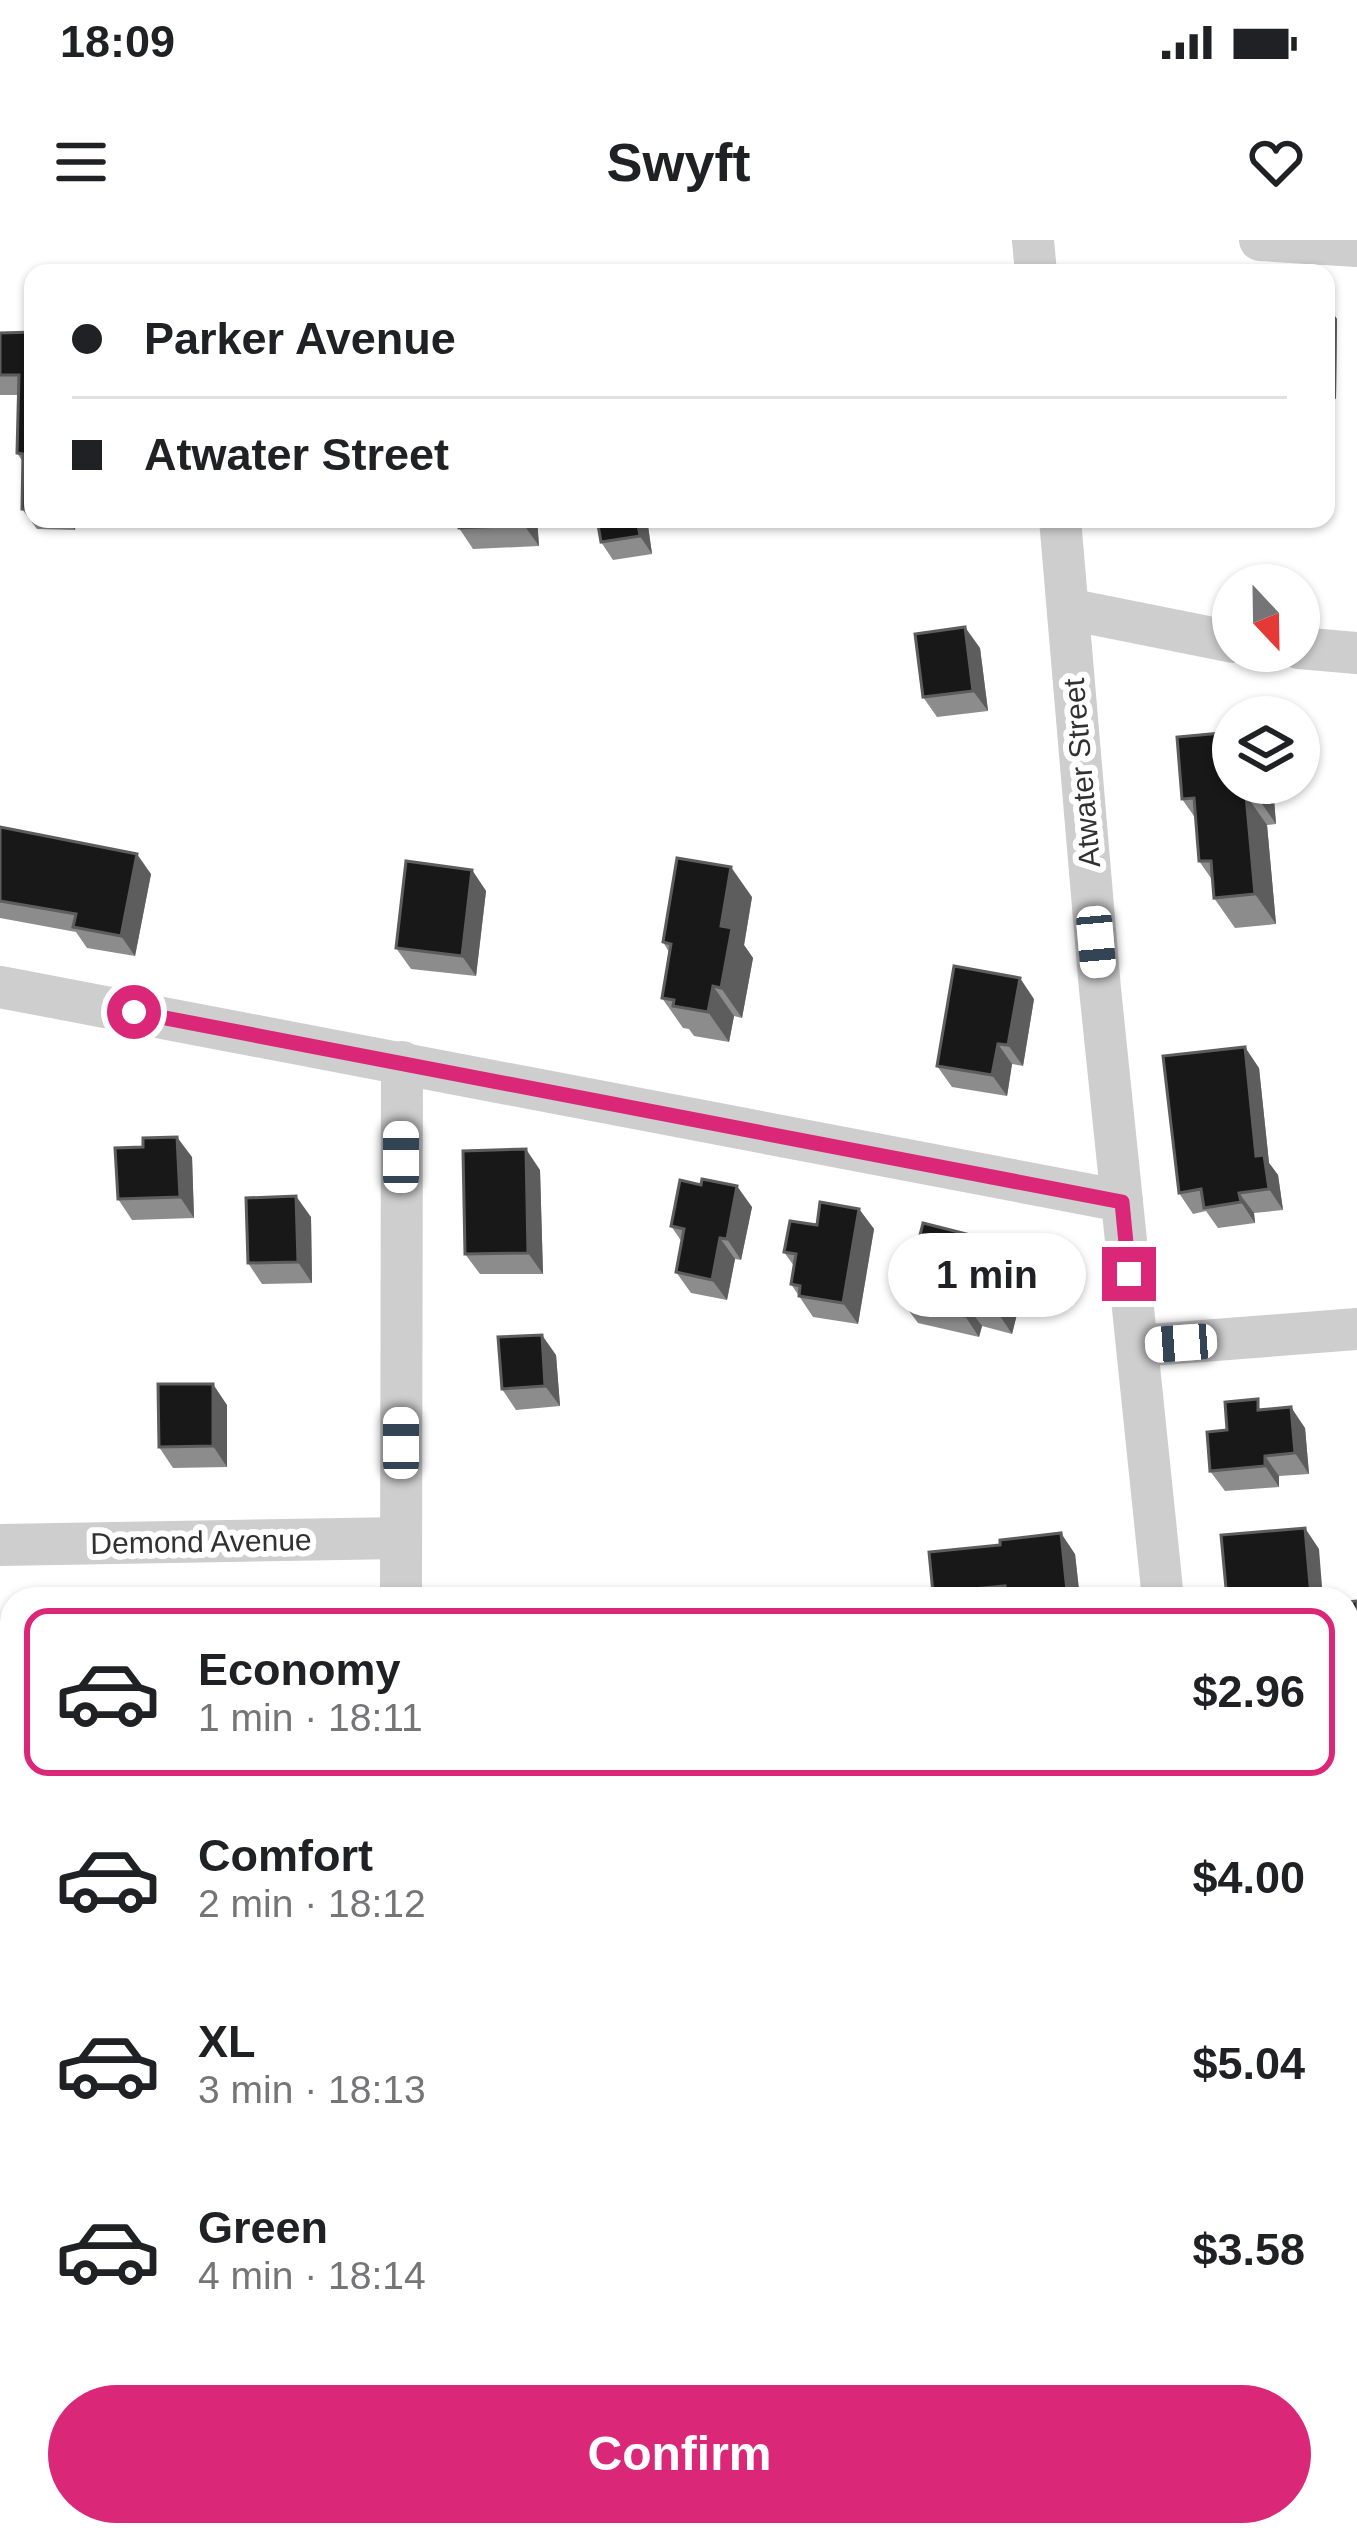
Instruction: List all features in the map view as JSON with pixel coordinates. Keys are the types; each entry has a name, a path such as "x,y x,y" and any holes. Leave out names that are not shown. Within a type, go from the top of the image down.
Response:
{"street":[{"path":"1261,240 1357,246"},
{"name":"Atwater Street","path":"1061,528 1100,989 1162,1587"},
{"path":"1068,609 1212,638"},
{"path":"1320,650 1357,653"},
{"path":"0,987 1122,1202"},
{"path":"401,1062 401,1587"},
{"path":"1137,1346 1357,1329"},
{"name":"Demond Avenue","path":"0,1545 401,1538"}],"building":[{"path":"24,332 24,509 23,454 17,453 19,375 0,375 0,333"},
{"path":"599,528 639,528 640,536 601,542"},
{"path":"965,627 973,691 923,697 915,634"},
{"path":"1212,734 1212,804 1247,804 1255,894 1214,898 1211,861 1199,861 1194,798 1182,799 1177,737"},
{"path":"0,827 137,854 121,936 73,927 76,914 0,901"},
{"path":"677,858 731,867 721,926 732,928 721,988 713,986 708,1012 673,1006 674,1000 662,998 671,944 663,942"},
{"path":"406,861 472,870 462,956 396,948"},
{"path":"954,966 1020,978 1008,1045 998,1044 992,1075 937,1066"},
{"path":"1245,1047 1256,1156 1264,1155 1269,1189 1239,1193 1241,1202 1204,1208 1201,1189 1179,1193 1163,1056"},
{"path":"177,1137 180,1197 118,1199 115,1148 143,1147 143,1138"},
{"path":"526,1149 528,1253 465,1254 463,1151"},
{"path":"702,1179 737,1186 727,1239 720,1238 712,1280 676,1272 684,1229 671,1226 680,1180 701,1185"},
{"path":"296,1196 298,1262 248,1263 246,1198"},
{"path":"820,1202 859,1209 843,1303 799,1296 800,1286 791,1284 796,1254 784,1252 790,1221 817,1225"},
{"path":"923,1223 1014,1246 998,1313 967,1306 965,1316 903,1303"},
{"path":"542,1335 545,1386 502,1389 498,1337"},
{"path":"158,1384 213,1384 213,1446 159,1447"},
{"path":"1258,1399 1258,1410 1291,1407 1295,1453 1265,1456 1265,1466 1210,1471 1207,1432 1227,1430 1225,1402"},
{"path":"1305,1528 1310,1587 1226,1587 1221,1535"},
{"path":"1061,1533 1067,1587 932,1587 929,1552 1000,1545 1000,1540"}],"route":[{"path":"134,1012 1122,1202 1129,1274"}]}
